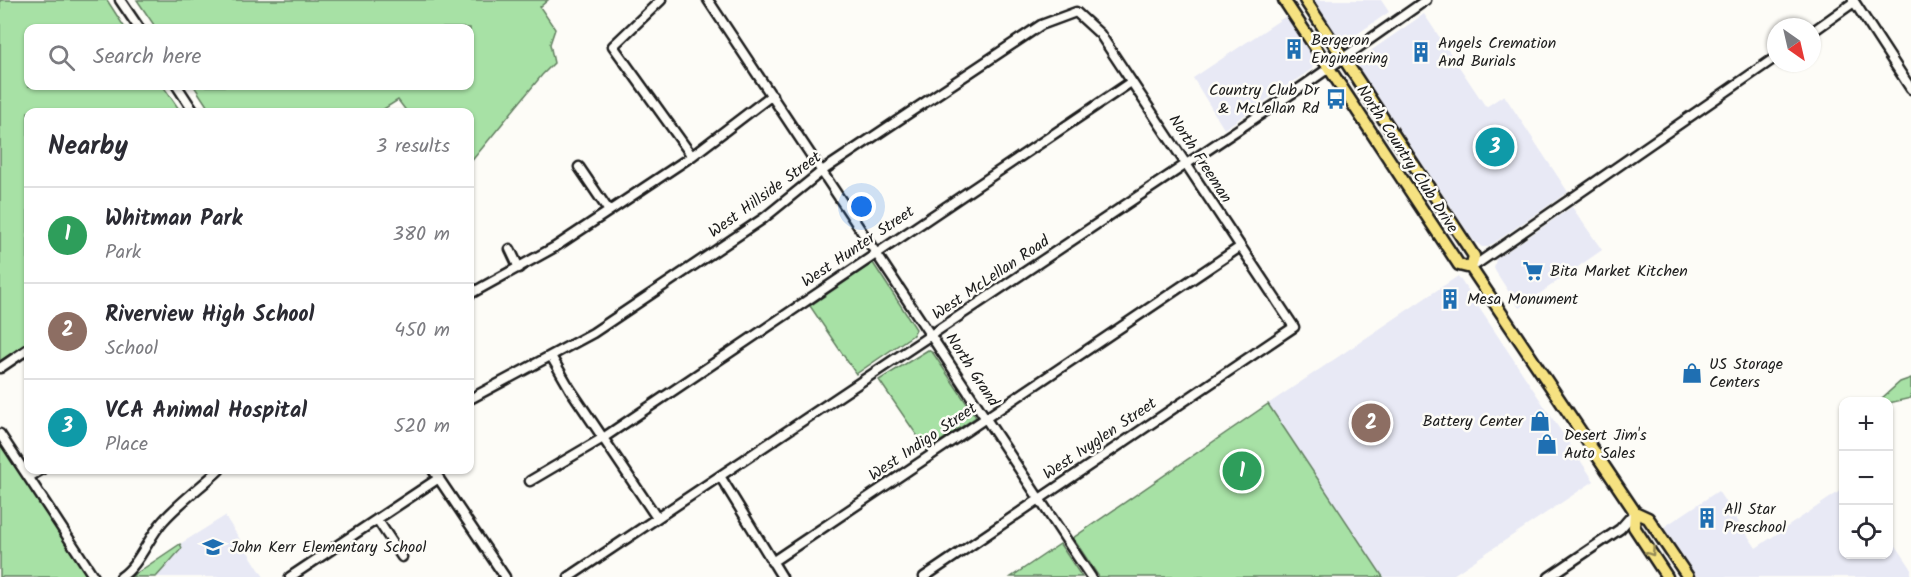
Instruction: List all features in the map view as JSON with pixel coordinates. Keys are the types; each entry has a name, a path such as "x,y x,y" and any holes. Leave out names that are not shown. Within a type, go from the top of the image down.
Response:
{"main road":[{"name":"North Country Club Drive","path":"1284,0 1459,265 1471,268 1635,512 1648,518 1688,577"},
{"name":"North Country Club Drive","path":"1305,0 1474,256 1471,268"},
{"name":"North Country Club Drive","path":"1635,512 1634,527 1668,577"}],"street":[{"path":"120,0 136,24"},
{"path":"661,0 613,46 692,156"},
{"name":"North Grand","path":"708,0 1091,577"},
{"name":"West McLellan Road","path":"569,577 932,336 1426,0"},
{"path":"1821,25 1853,1 1911,89"},
{"name":"North Freeman","path":"1076,12 1100,34 1294,327"},
{"name":"West Hillside Street","path":"474,397 593,333 764,218 822,171 1041,25 1076,12"},
{"path":"1471,268 1767,63"},
{"name":"West Hunter Street","path":"530,480 603,438 1131,82"},
{"path":"180,90 191,108"},
{"path":"474,292 555,247 692,156 772,95"},
{"path":"579,167 609,211"},
{"name":"West Indigo Street","path":"772,562 1240,247"},
{"path":"510,249 519,268"},
{"name":"West Ivyglen Street","path":"924,577 1294,327"},
{"path":"0,368 24,352"},
{"path":"551,356 657,518"},
{"path":"0,434 24,470"},
{"path":"27,474 94,577"},
{"path":"29,477 34,474"},
{"path":"121,577 137,560 149,538 164,520 215,474"},
{"path":"436,474 505,577"},
{"path":"720,476 782,577"},
{"path":"290,577 439,478"},
{"path":"1549,577 1620,529 1635,512"},
{"path":"377,519 402,557"}],"shaded area":[{"path":"1314,0 1381,0 1389,12 1346,40 1338,37"},
{"path":"1424,14 1486,107 1504,95 1568,192 1488,247 1482,247 1473,240 1359,68 1366,54"},
{"path":"1286,16 1313,57 1312,69 1224,129 1193,78"},
{"path":"1572,207 1602,250 1519,308 1494,268 1496,259"},
{"path":"1458,276 1594,481 1450,577 1383,577 1268,404"},
{"path":"1718,491 1756,548 1839,492 1839,559 1893,559 1893,541 1911,568 1911,577 1697,577 1664,527"},
{"name":"John Kerr Elementary School","path":"225,516 264,577 156,577 182,548 180,544"}],"green space":[{"path":"0,0 107,0 122,24 24,24 24,90 166,90 178,108 24,108 24,345 0,361"},
{"path":"137,0 548,0 540,7 555,29 550,44 554,63 474,158 474,108 404,108 398,100 385,108 208,108 197,90 474,90 474,24 153,24"},
{"path":"873,263 916,329 913,335 856,374 810,306"},
{"path":"928,350 933,353 976,417 927,450 879,380"},
{"path":"1911,378 1911,398 1893,402 1893,397 1883,397 1900,382"},
{"path":"1268,404 1383,577 1099,577 1073,538"},
{"path":"0,443 88,577 0,577"},
{"path":"180,544 182,548 156,577 131,577"},
{"path":"1060,544 1082,577 1011,577"}],"place":[{"name":"Bergeron Engineering","path":"1294,49"},
{"name":"Angels Cremation And Burials","path":"1421,52"},
{"name":"Country Club Dr & McLellan Rd","path":"1336,99"},
{"name":"VCA Animal Hospital","path":"1495,147"},
{"name":"Bita Market Kitchen","path":"1533,271"},
{"name":"Mesa Monument","path":"1450,299"},
{"name":"US Storage Centers","path":"1692,373"},
{"name":"Battery Center","path":"1540,421"},
{"name":"Riverview High School","path":"1371,423"},
{"name":"Desert Jim's Auto Sales","path":"1547,444"},
{"name":"Whitman Park","path":"1242,471"},
{"name":"All Star Preschool","path":"1707,518"},
{"name":"John Kerr Elementary School","path":"213,547"}]}
